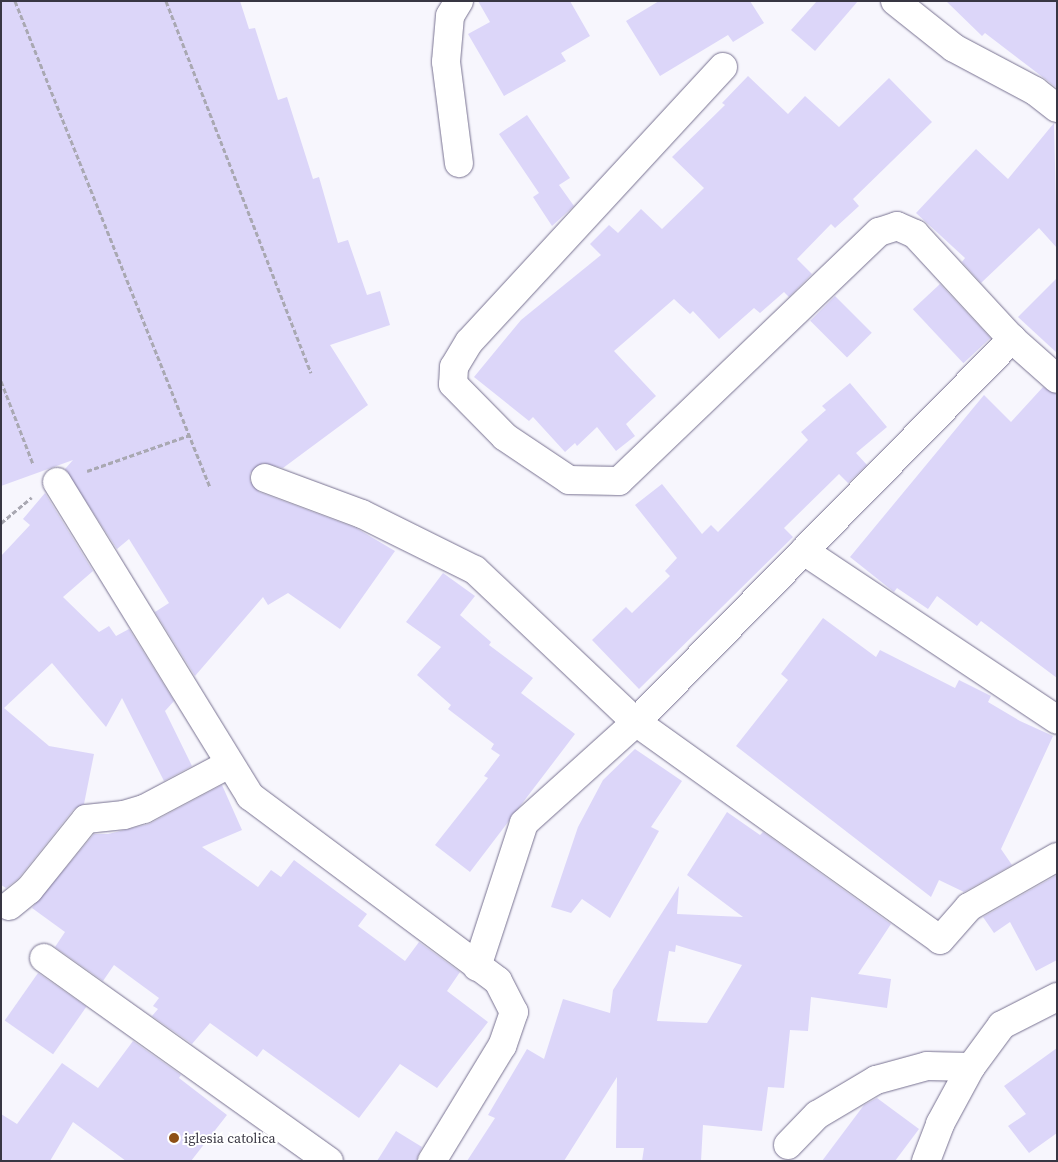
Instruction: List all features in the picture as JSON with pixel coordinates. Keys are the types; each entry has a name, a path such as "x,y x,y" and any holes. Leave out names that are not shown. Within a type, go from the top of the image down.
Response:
{"street":[{"path":"458,1 450,16 446,62 459,163"},
{"path":"895,1 954,48 1035,91 1057,108"},
{"path":"723,68 469,342 454,367 453,384 504,437 569,480 619,481 880,232 897,226 915,234 1012,339 1054,372"},
{"path":"477,968 524,823 636,722 1012,339"},
{"path":"265,478 362,514 476,570 636,722 940,940 969,907 1057,857"},
{"path":"49,485 250,796 477,968 498,981 514,1012 502,1046 432,1161"},
{"path":"804,551 1057,720"},
{"path":"9,906 29,890 86,819 124,815 144,809 229,764"},
{"path":"44,958 329,1161"},
{"path":"926,1161 940,1124 971,1067 1002,1025 1057,997"},
{"path":"788,1145 817,1115 876,1080 927,1066 971,1067"}],"path":[{"path":"15,1 210,487"},
{"path":"166,1 310,374"},
{"path":"1,380 49,485"},
{"path":"1,523 49,485 190,435"}],"building":[{"path":"1,1 240,1 249,29 255,28 278,100 287,97 313,179 319,177 338,243 348,240 367,295 380,291 390,325 330,345 368,405 283,468 263,463 250,473 250,481 259,492 356,528 395,551 340,629 288,593 268,605 263,597 195,676 155,612 169,603 129,539 117,549 65,469 73,460 1,486"},
{"path":"478,1 570,1 590,36 561,53 566,61 504,96 468,34 490,22"},
{"path":"659,1 750,1 764,23 733,42 728,35 660,76 626,21"},
{"path":"817,1 858,1 815,51 791,30"},
{"path":"946,1 1057,1 1057,88 985,33 982,36"},
{"path":"748,76 788,114 805,96 839,127 889,78 932,122 853,199 859,206 835,228 831,224 797,259 812,274 789,297 784,292 760,313 754,308 719,339 693,311 690,314 674,299 614,351 656,396 626,424 635,436 616,451 597,427 577,446 575,443 565,452 533,417 529,421 474,377 521,320 601,255 590,244 609,225 618,233 641,209 662,229 704,188 672,157 725,105 722,103"},
{"path":"527,115 570,178 559,185 574,206 552,226 533,197 539,193 499,134"},
{"path":"1054,123 1057,248 1039,228 981,283 962,262 965,258 916,213 976,149 1008,179"},
{"path":"1057,278 1057,353 1018,317"},
{"path":"940,284 990,338 963,363 913,309"},
{"path":"835,296 872,333 847,358 810,321"},
{"path":"850,383 887,427 856,453 867,465 848,483 839,474 784,528 793,537 639,689 592,640 626,607 632,613 670,576 665,571 677,558 635,505 662,484 702,534 711,525 718,532 808,440 801,432 826,410 822,406"},
{"path":"1043,387 1057,394 1057,678 981,621 977,626 937,596 928,609 897,588 894,592 850,557 984,395 1011,422"},
{"path":"45,493 93,571 63,597 99,632 109,626 116,636 129,629 174,701 165,711 192,766 164,781 122,698 106,727 52,663 4,708 49,746 94,754 84,804 74,809 18,879 6,888 1,885 1,556 30,525 23,519"},
{"path":"443,573 475,596 460,615 491,642 489,645 533,678 521,693 575,734 470,872 435,845 488,778 484,776 500,755 491,749 494,744 448,709 451,705 417,675 441,647 406,622"},
{"path":"823,618 876,657 880,650 955,688 959,680 991,696 988,702 1020,721 1053,736 1001,849 1012,865 964,892 939,880 931,897 736,746 788,680 781,674"},
{"path":"635,749 682,781 651,827 659,831 610,918 582,899 571,913 551,907 578,827 603,780"},
{"path":"222,785 242,830 202,847 258,887 271,870 281,877 294,860 367,914 358,926 405,961 419,942 460,972 447,991 488,1022 437,1088 400,1064 359,1118 263,1049 257,1057 210,1023 192,1044 152,1016 158,1009 153,1006 159,998 114,965 103,981 55,947 65,932 32,908 94,834 108,834 149,824"},
{"path":"727,812 760,835 763,832 891,924 858,974 891,979 887,1008 811,997 808,1031 790,1030 784,1088 768,1087 762,1131 703,1125 701,1161 642,1161 644,1148 616,1148 617,1077 564,1161 467,1161 495,1118 488,1115 527,1049 544,1059 563,999 610,1013 613,990 679,886 677,914 743,917 687,875","holes":["676,945 742,965 707,1023 657,1021 669,951 675,952"]},
{"path":"1057,875 1057,960 1036,971 1010,922 994,933 983,917"},
{"path":"38,973 86,1007 53,1054 5,1021"},
{"path":"133,1041 181,1075 179,1078 227,1115 191,1161 126,1161 73,1122 50,1161 1,1161 1,1114 17,1124 62,1063 98,1088"},
{"path":"1057,1048 1057,1133 1029,1153 1008,1126 1026,1114 1004,1086"},
{"path":"877,1098 919,1129 895,1161 822,1161 864,1105"},
{"path":"396,1131 422,1147 416,1161 377,1161"}],"place":[{"name":"iglesia catolica","path":"174,1138"}]}
